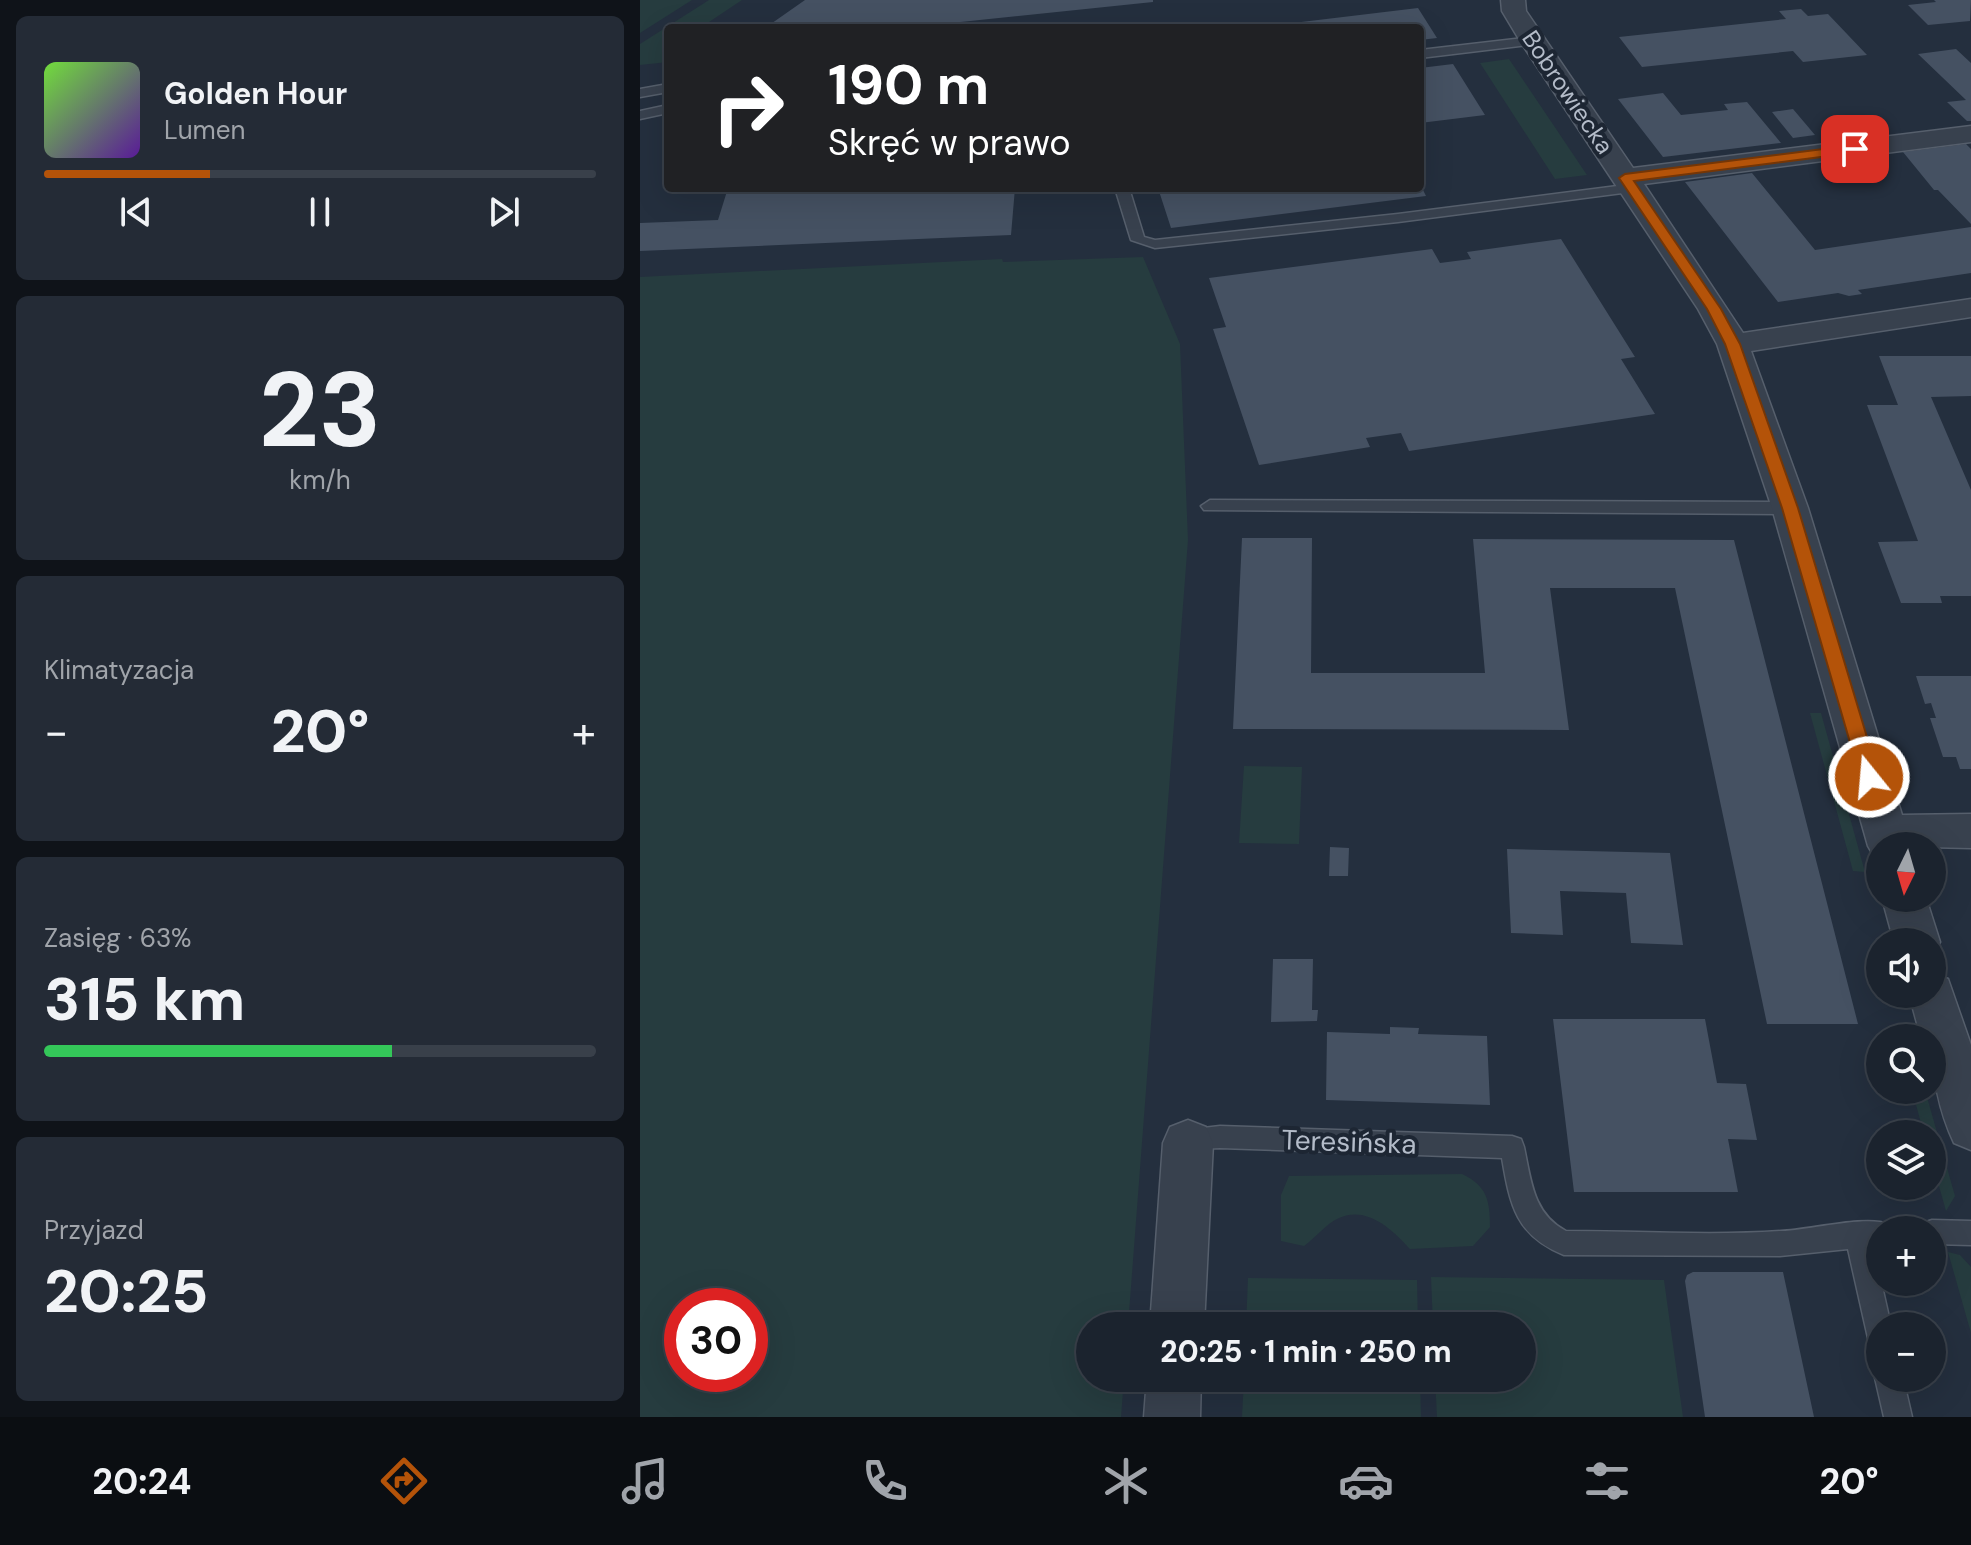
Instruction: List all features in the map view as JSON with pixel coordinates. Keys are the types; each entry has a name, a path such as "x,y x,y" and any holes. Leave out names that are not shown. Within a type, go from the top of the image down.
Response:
{"street":[{"name":"Bobrowiecka","path":"1513,0 1514,11 1533,41 1714,309 1733,344 1790,508 1886,832"},
{"path":"1629,183 1971,134"},
{"path":"1733,344 1971,308"},
{"path":"1946,833 1971,831"},
{"path":"1936,1008 1971,1127"},
{"path":"1178,1312 1188,1143"},
{"path":"1172,1417 1173,1392"}],"lane":[{"path":"1424,54 1533,41"},
{"path":"640,93 664,89"},
{"path":"640,115 664,110"},
{"path":"1123,192 1138,240 1155,244 1383,220 1629,183"},
{"path":"1210,506 1790,508"},
{"name":"Teresińska","path":"1188,1143 1195,1138 1220,1137 1512,1147 1526,1211 1546,1235 1564,1243 1780,1244 1866,1233"},
{"path":"1946,1232 1971,1233"},
{"path":"1892,1392 1898,1417"}],"green space":[{"path":"640,0 692,0 640,33"},
{"path":"709,0 742,0 706,24 671,24"},
{"path":"664,29 664,62 640,65 640,44"},
{"path":"1509,59 1587,175 1555,179 1480,63"},
{"path":"1143,257 1180,344 1188,540 1129,1312 1076,1312 1076,1392 1123,1392 1121,1417 640,1417 640,277 1002,259 1003,262"},
{"path":"1810,713 1821,713 1865,872 1853,871"},
{"path":"1244,766 1302,767 1299,844 1239,843"},
{"path":"1916,1104 1929,1104 1933,1120 1920,1120"},
{"path":"1946,1164 1955,1196 1946,1211 1943,1200 1946,1200"},
{"path":"1462,1174 1482,1189 1489,1209 1490,1227 1473,1246 1410,1249 1387,1227 1360,1215 1335,1220 1304,1246 1281,1241 1281,1195 1289,1176"},
{"path":"1948,1252 1960,1255 1971,1267 1971,1333"},
{"path":"1431,1277 1664,1280 1683,1417 1437,1417 1436,1392 1536,1392 1536,1312 1432,1312"},
{"path":"1248,1278 1417,1280 1418,1312 1247,1312"},
{"path":"1243,1392 1420,1392 1421,1417 1242,1417"}],"building":[{"path":"805,0 1153,0 941,24 771,24"},
{"path":"1934,0 1971,0 1970,21 1928,25 1908,5 1936,2"},
{"path":"1418,8 1437,38 1424,40 1424,24 1285,24"},
{"path":"1801,9 1808,16 1828,14 1867,55 1803,62 1793,51 1642,67 1619,37 1786,19 1779,11"},
{"path":"1956,49 1971,63 1971,121 1967,121 1947,102 1966,100 1918,54"},
{"path":"1453,64 1485,115 1424,123 1424,68"},
{"path":"1663,93 1681,115 1728,110 1724,104 1747,102 1781,143 1663,157 1618,99"},
{"path":"1793,109 1815,135 1793,138 1772,112"},
{"path":"1966,144 1971,149 1971,224 1938,190 1934,190 1903,152"},
{"path":"1752,173 1815,250 1971,227 1971,273 1858,290 1862,294 1849,296 1838,293 1778,302 1685,182"},
{"path":"727,192 1015,192 1011,235 640,251 640,223 718,220"},
{"path":"1159,192 1424,192 1426,196 1171,228"},
{"path":"1561,239 1635,357 1621,359 1655,414 1409,451 1401,433 1366,438 1370,447 1259,465 1213,329 1226,327 1209,278 1432,249 1440,263 1471,259 1467,252"},
{"path":"1879,356 1971,356 1971,396 1931,397 1971,490 1971,596 1940,596 1942,603 1901,603 1878,542 1918,541 1867,405 1898,405"},
{"path":"1242,538 1312,538 1311,673 1485,673 1473,539 1734,540 1858,1024 1767,1024 1675,588 1550,588 1569,730 1233,729"},
{"path":"1916,676 1971,676 1971,769 1960,769 1956,757 1943,757 1930,718 1936,718 1931,703 1925,704"},
{"path":"1330,847 1349,848 1348,876 1329,876"},
{"path":"1507,849 1670,853 1683,945 1631,943 1626,893 1560,891 1563,935 1511,933"},
{"path":"1273,959 1313,959 1312,1010 1318,1010 1317,1021 1271,1022"},
{"path":"1553,1019 1705,1019 1717,1083 1746,1084 1757,1140 1728,1139 1738,1192 1574,1192"},
{"path":"1390,1027 1419,1028 1418,1034 1487,1036 1490,1105 1326,1100 1327,1032 1390,1034"},
{"path":"1693,1272 1783,1272 1814,1417 1705,1417 1685,1281 1687,1275"}],"route":[{"path":"1855,149 1625,178 1714,309 1733,344 1790,508 1869,777"}]}
